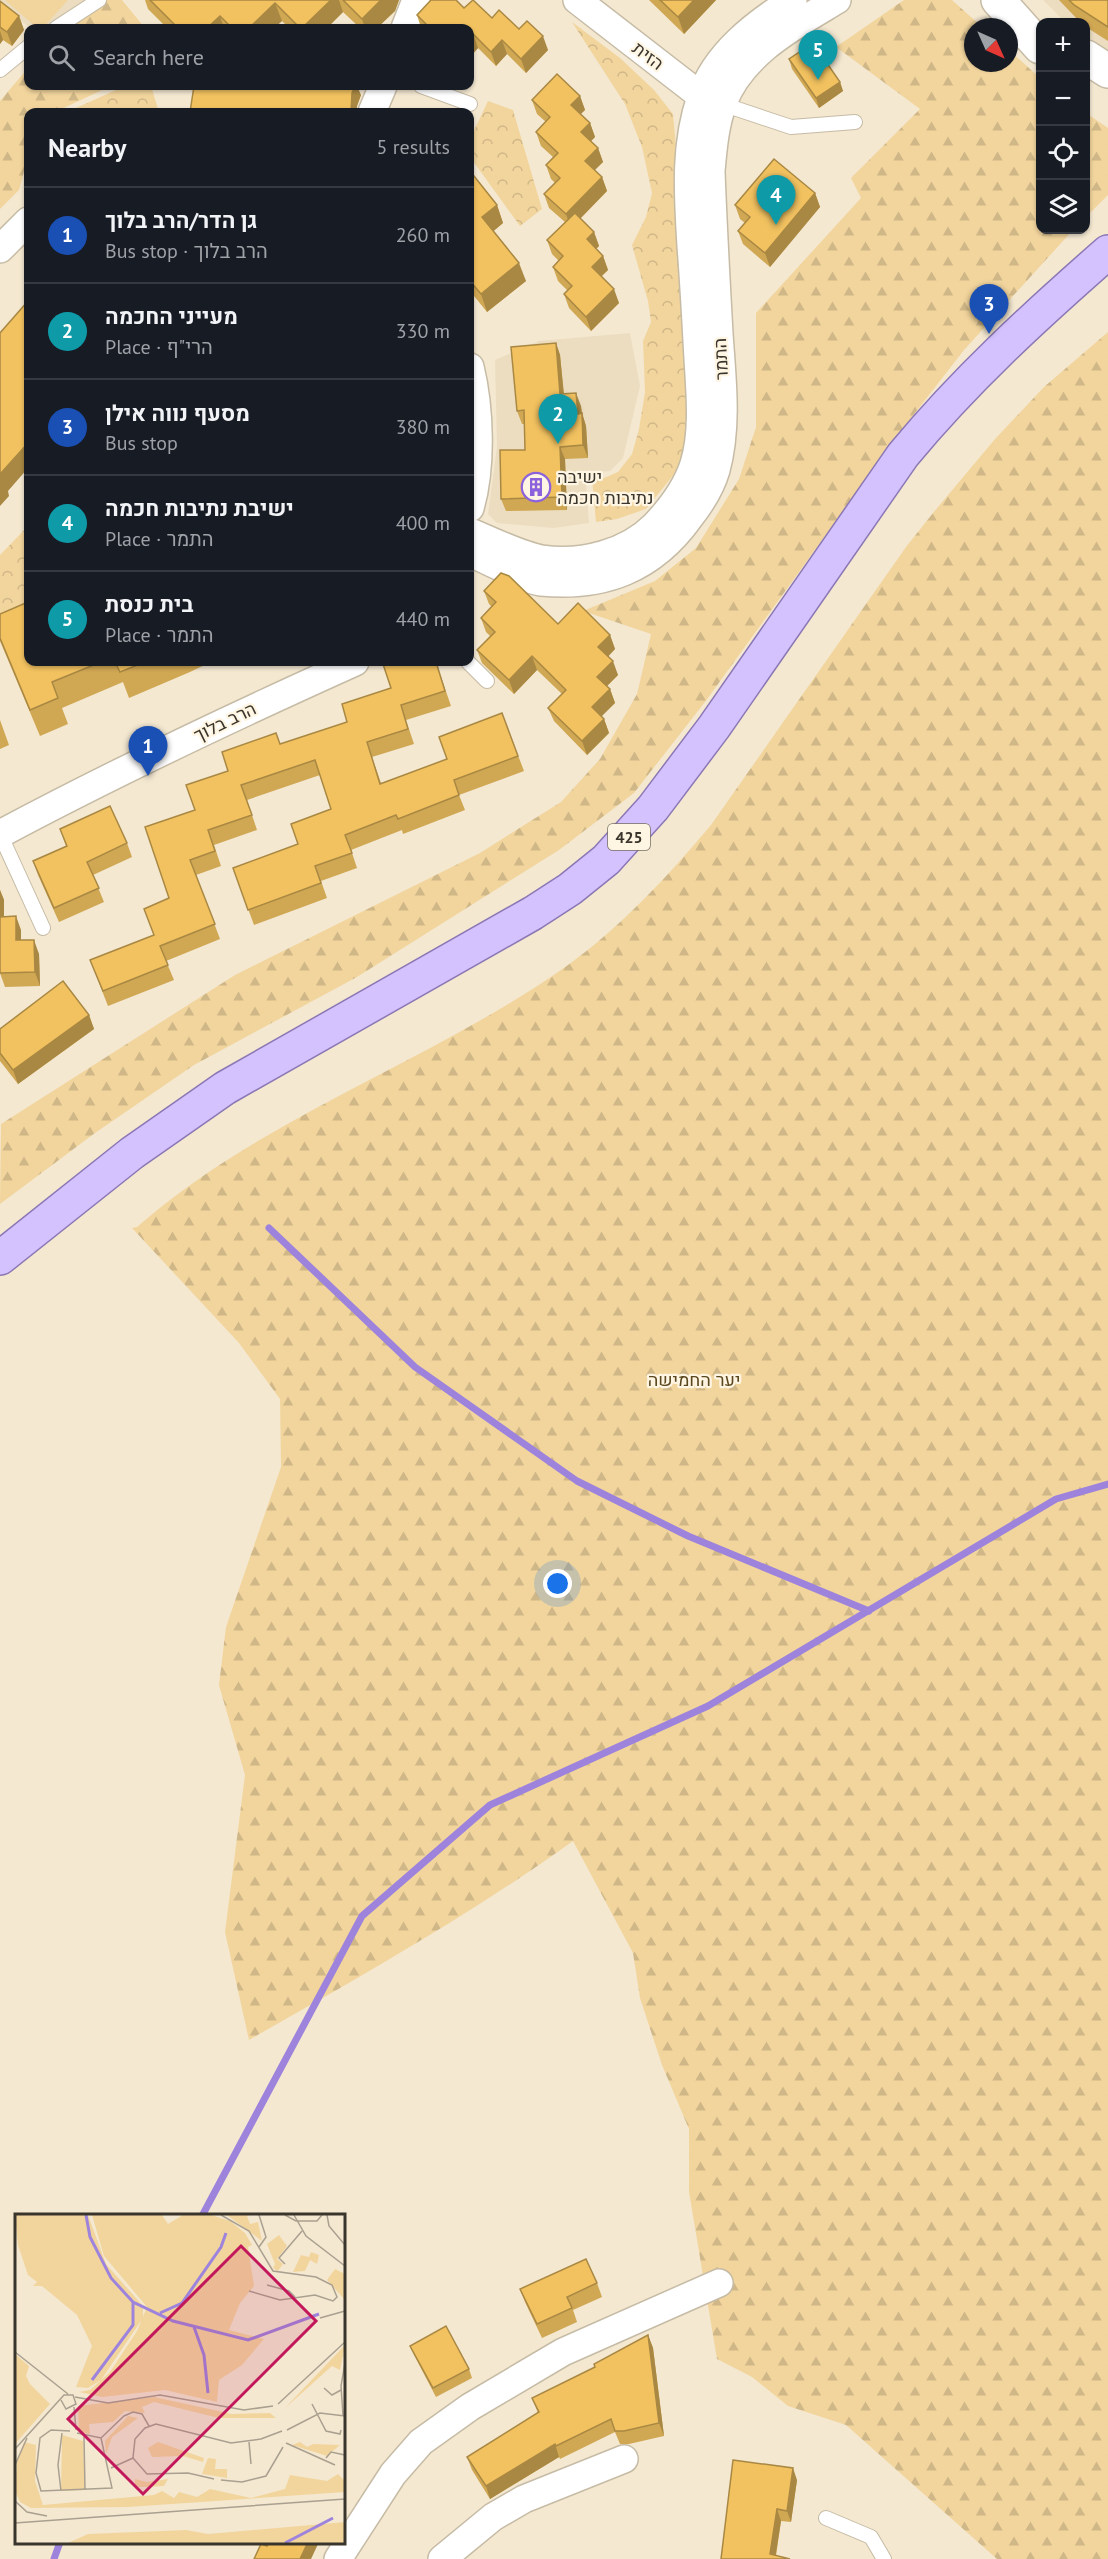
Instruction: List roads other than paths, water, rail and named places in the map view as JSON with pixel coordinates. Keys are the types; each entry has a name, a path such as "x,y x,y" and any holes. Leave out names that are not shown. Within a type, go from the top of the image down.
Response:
{"main road":[{"name":"425","path":"0,1258 178,1119 279,1056 533,913 570,889 606,860 653,808 714,727 917,438 976,372 1108,252"}],"street":[{"path":"407,24 416,0"},
{"name":"הזית","path":"577,0 712,100"},
{"name":"התמר","path":"474,555 538,582 593,581 624,573 655,556 680,532 701,502 716,470 722,434 723,393 711,171 714,139 710,78 726,54 749,30 793,0"},
{"name":"התמר","path":"474,534 542,559 590,558 616,552 642,538 663,517 681,491 694,464 699,432 700,393 688,171 691,136 712,100 764,48 792,27 837,0"},
{"path":"998,0 1036,42"},
{"path":"1026,0 1042,18"},
{"path":"1090,60 1108,71"},
{"path":"1090,85 1108,95"},
{"path":"374,108 381,90"},
{"path":"0,249 24,224"},
{"path":"474,395 478,423 474,469"},
{"name":"הרב בלוך","path":"0,834 262,703 346,666"},
{"path":"338,2559 393,2474 421,2442 470,2407 564,2352 719,2283"},
{"path":"442,2559 493,2517 524,2499 624,2459"}],"lane":[{"path":"62,24 99,0"},
{"path":"0,70 24,50"},
{"path":"432,90 470,104"},
{"path":"712,100 791,127 855,122"},
{"path":"472,666 487,681"},
{"path":"0,834 43,928"},
{"path":"826,2518 872,2537 884,2559"}],"waterway":[{"path":"269,1228 415,1367 577,1481 688,1536 869,1611"},
{"path":"203,2214 362,1916 490,1805 708,1706 1056,1499 1108,1484"},
{"path":"54,2559 59,2544"}],"place":[{"name":"בית כנסת","path":"818,80"},
{"name":"ישיבת נתיבות חכמה","path":"776,225"},
{"name":"מסעף נווה אילן","path":"989,334"},
{"name":"מעייני החכמה","path":"558,444"},
{"name":"ישיבה נתיבות חכמה","path":"536,487"},
{"name":"גן הדר/הרב בלוך","path":"148,776"}],"park label":[{"name":"יער החמישה","path":"694,1380"}]}
